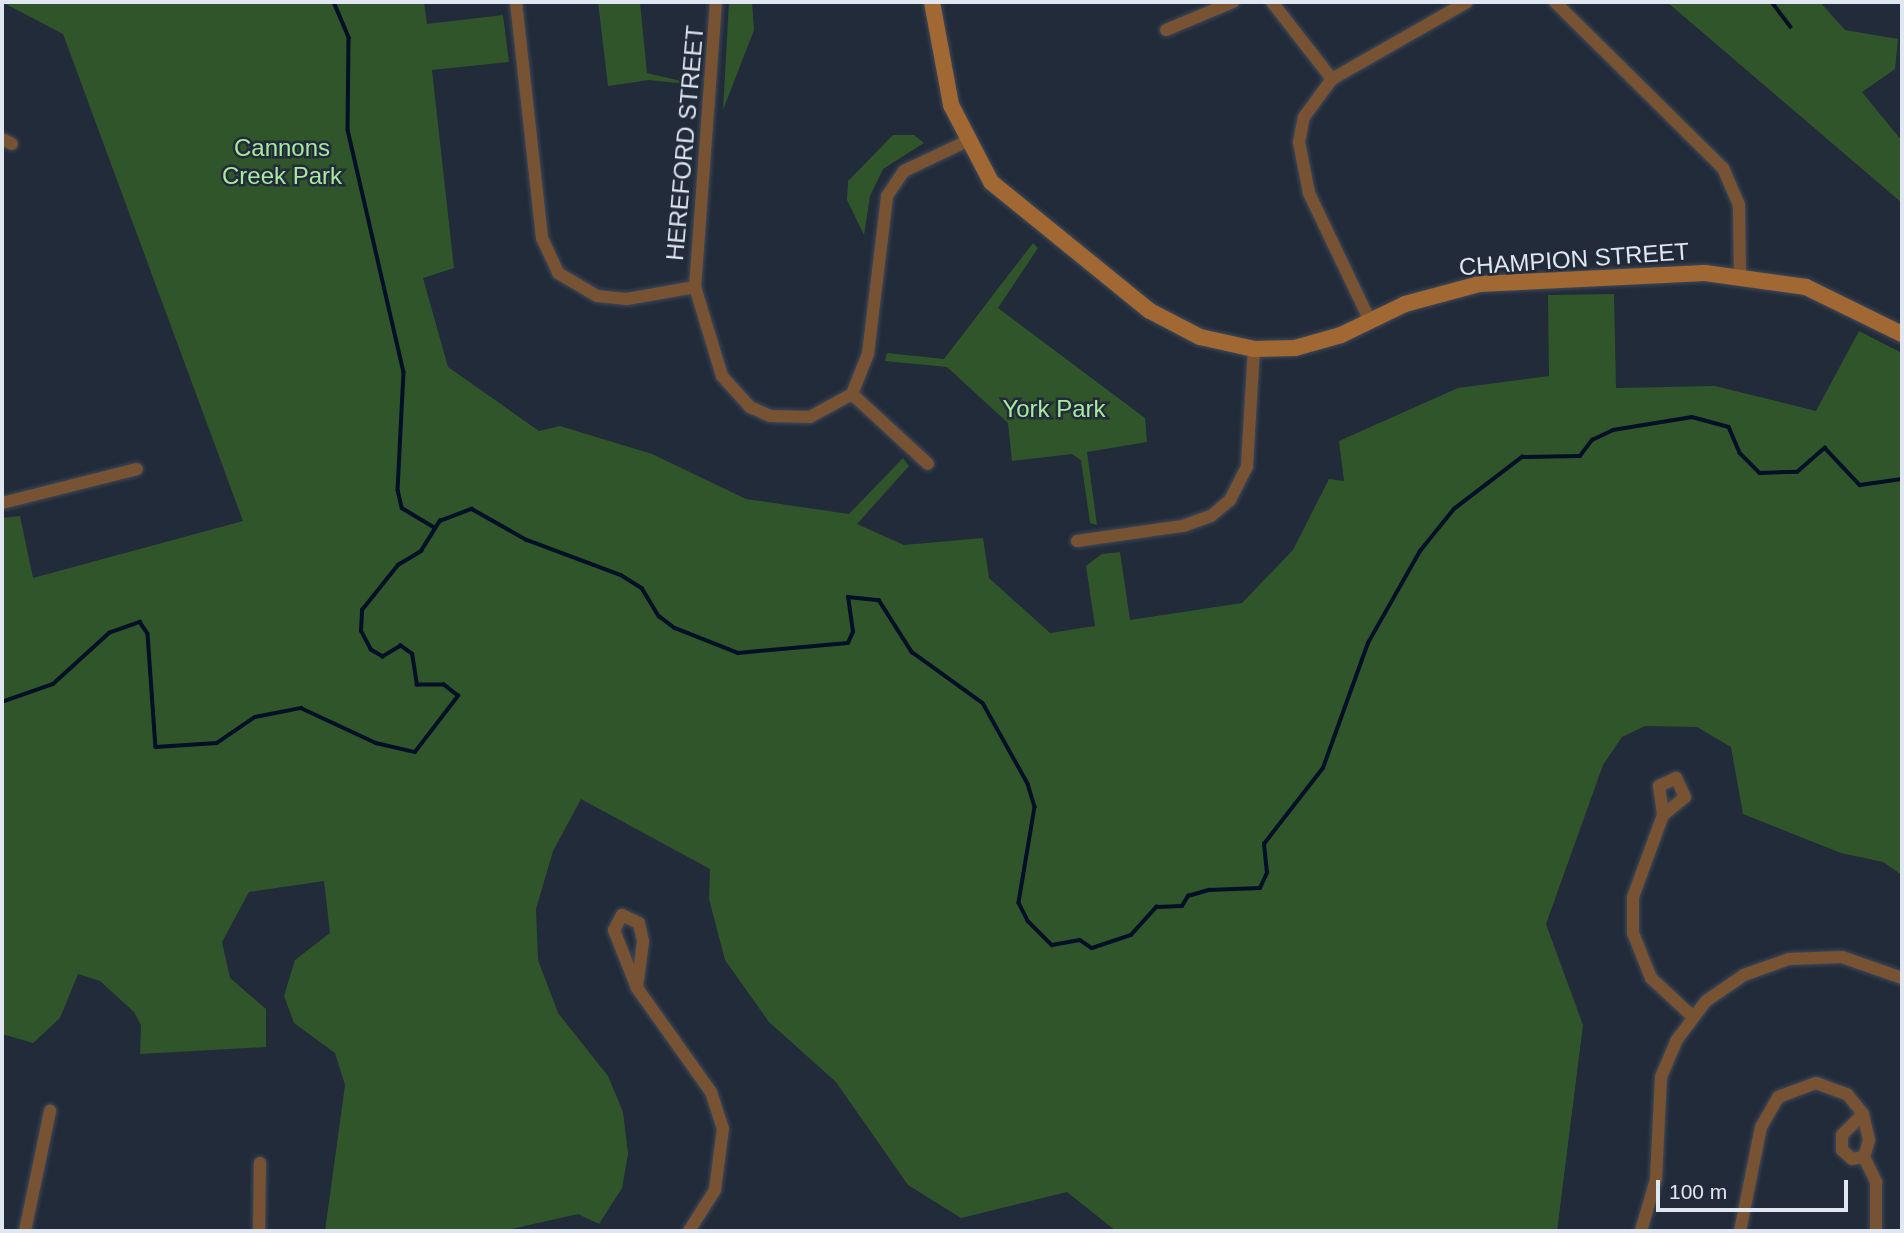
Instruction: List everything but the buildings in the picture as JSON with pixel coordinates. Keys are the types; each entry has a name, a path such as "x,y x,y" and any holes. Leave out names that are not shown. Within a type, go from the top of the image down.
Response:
{"main road":[{"name":"CHAMPION STREET","path":"932,2 946,87 965,142 1018,209 1150,311 1200,337 1254,349 1316,343 1405,304 1479,284 1740,274 1806,287 1902,334"}],"street":[{"path":"516,2 542,238 558,273 607,297 695,287"},
{"name":"HEREFORD STREET","path":"716,2 695,287 722,376 750,407 770,416 810,416 852,394"},
{"path":"1166,30 1233,2"},
{"path":"1272,2 1332,79"},
{"path":"1370,321 1301,166 1304,117 1332,79 1467,2"},
{"path":"1555,2 1723,168 1739,205 1740,274"},
{"path":"928,464 852,394 868,354 887,196 904,171 965,142"},
{"path":"1077,541 1183,526 1211,516 1230,500 1247,466 1254,349"},
{"path":"2,503 137,469"},
{"path":"1663,815 1633,897 1633,933 1651,978 1692,1016"},
{"path":"637,988 643,941 639,923 622,915 614,930 637,988 711,1092 723,1128 715,1190 689,1231"},
{"path":"1641,1231 1656,1179 1661,1077 1692,1016 1723,986 1789,959 1842,957 1902,978"},
{"path":"1740,1231 1760,1126 1777,1097 1804,1083 1828,1084 1847,1094 1863,1114 1868,1140 1864,1157 1876,1182 1875,1231"},
{"path":"25,1231 50,1111"},
{"path":"1863,1114 1841,1141 1845,1155 1864,1157"},
{"path":"259,1231 260,1163"}],"green space":[{"name":"Cannons Creek Park","path":"2,2 424,2 427,24 503,15 509,62 432,70 454,268 423,278 448,367 539,431 560,426 652,454 746,499 849,514 903,458 909,466 857,524 904,545 983,538 989,578 1050,633 1095,626 1086,566 1102,554 1120,552 1130,620 1242,603 1293,550 1329,479 1344,481 1339,441 1458,388 1549,376 1548,295 1614,294 1616,388 1715,386 1816,411 1859,331 1902,353 1902,875 1883,862 1841,853 1743,814 1731,747 1697,727 1645,726 1622,737 1603,765 1546,924 1583,1025 1557,1231 1116,1231 1067,1192 961,1218 908,1185 836,1082 769,1022 725,960 709,899 710,869 581,799 553,851 536,909 538,960 558,1013 608,1076 623,1112 628,1154 622,1188 599,1224 578,1214 503,1231 325,1231 345,1085 335,1053 294,1023 284,996 295,960 330,933 324,881 249,892 222,942 230,978 266,1009 266,1047 140,1054 141,1025 134,1012 100,981 78,974 60,1018 33,1043 2,1034 2,518 20,516 33,578 243,521 63,34"},
{"path":"598,2 640,2 647,73 698,85 649,80 608,86"},
{"path":"729,2 752,2 754,30 723,110"},
{"path":"1667,2 1820,2 1845,30 1898,39 1895,69 1862,92 1902,141 1902,203"},
{"path":"893,135 914,135 924,143 883,169 870,196 864,235 847,200 848,181"},
{"name":"York Park","path":"1033,243 1038,248 998,308 1145,418 1147,442 1087,452 1097,525 1090,523 1081,460 1072,454 1012,461 1008,423 947,367 885,361 887,353 944,359"}],"waterway":[{"path":"334,2 349,38 348,130 404,372 398,490 402,508 434,527"},
{"path":"1772,2 1791,27"},
{"path":"2,702 53,684 109,633 140,622 148,634 156,747 217,743 255,717 301,708 376,743 415,752 458,696 444,685 417,685 412,654 401,646 383,657 371,650 361,631 362,610 398,565 421,551 440,521 472,509 527,540 621,575 642,588 659,616 675,628 738,653 848,643 853,632 848,597 879,600 912,652 983,703 1028,784 1035,807 1019,903 1028,921 1052,945 1080,940 1092,948 1131,935 1156,907 1182,906 1188,896 1209,890 1260,888 1267,873 1264,844 1323,768 1368,643 1420,551 1454,509 1522,457 1580,456 1592,440 1613,430 1692,417 1729,427 1740,453 1760,473 1797,472 1825,448 1860,485 1902,479"}]}
